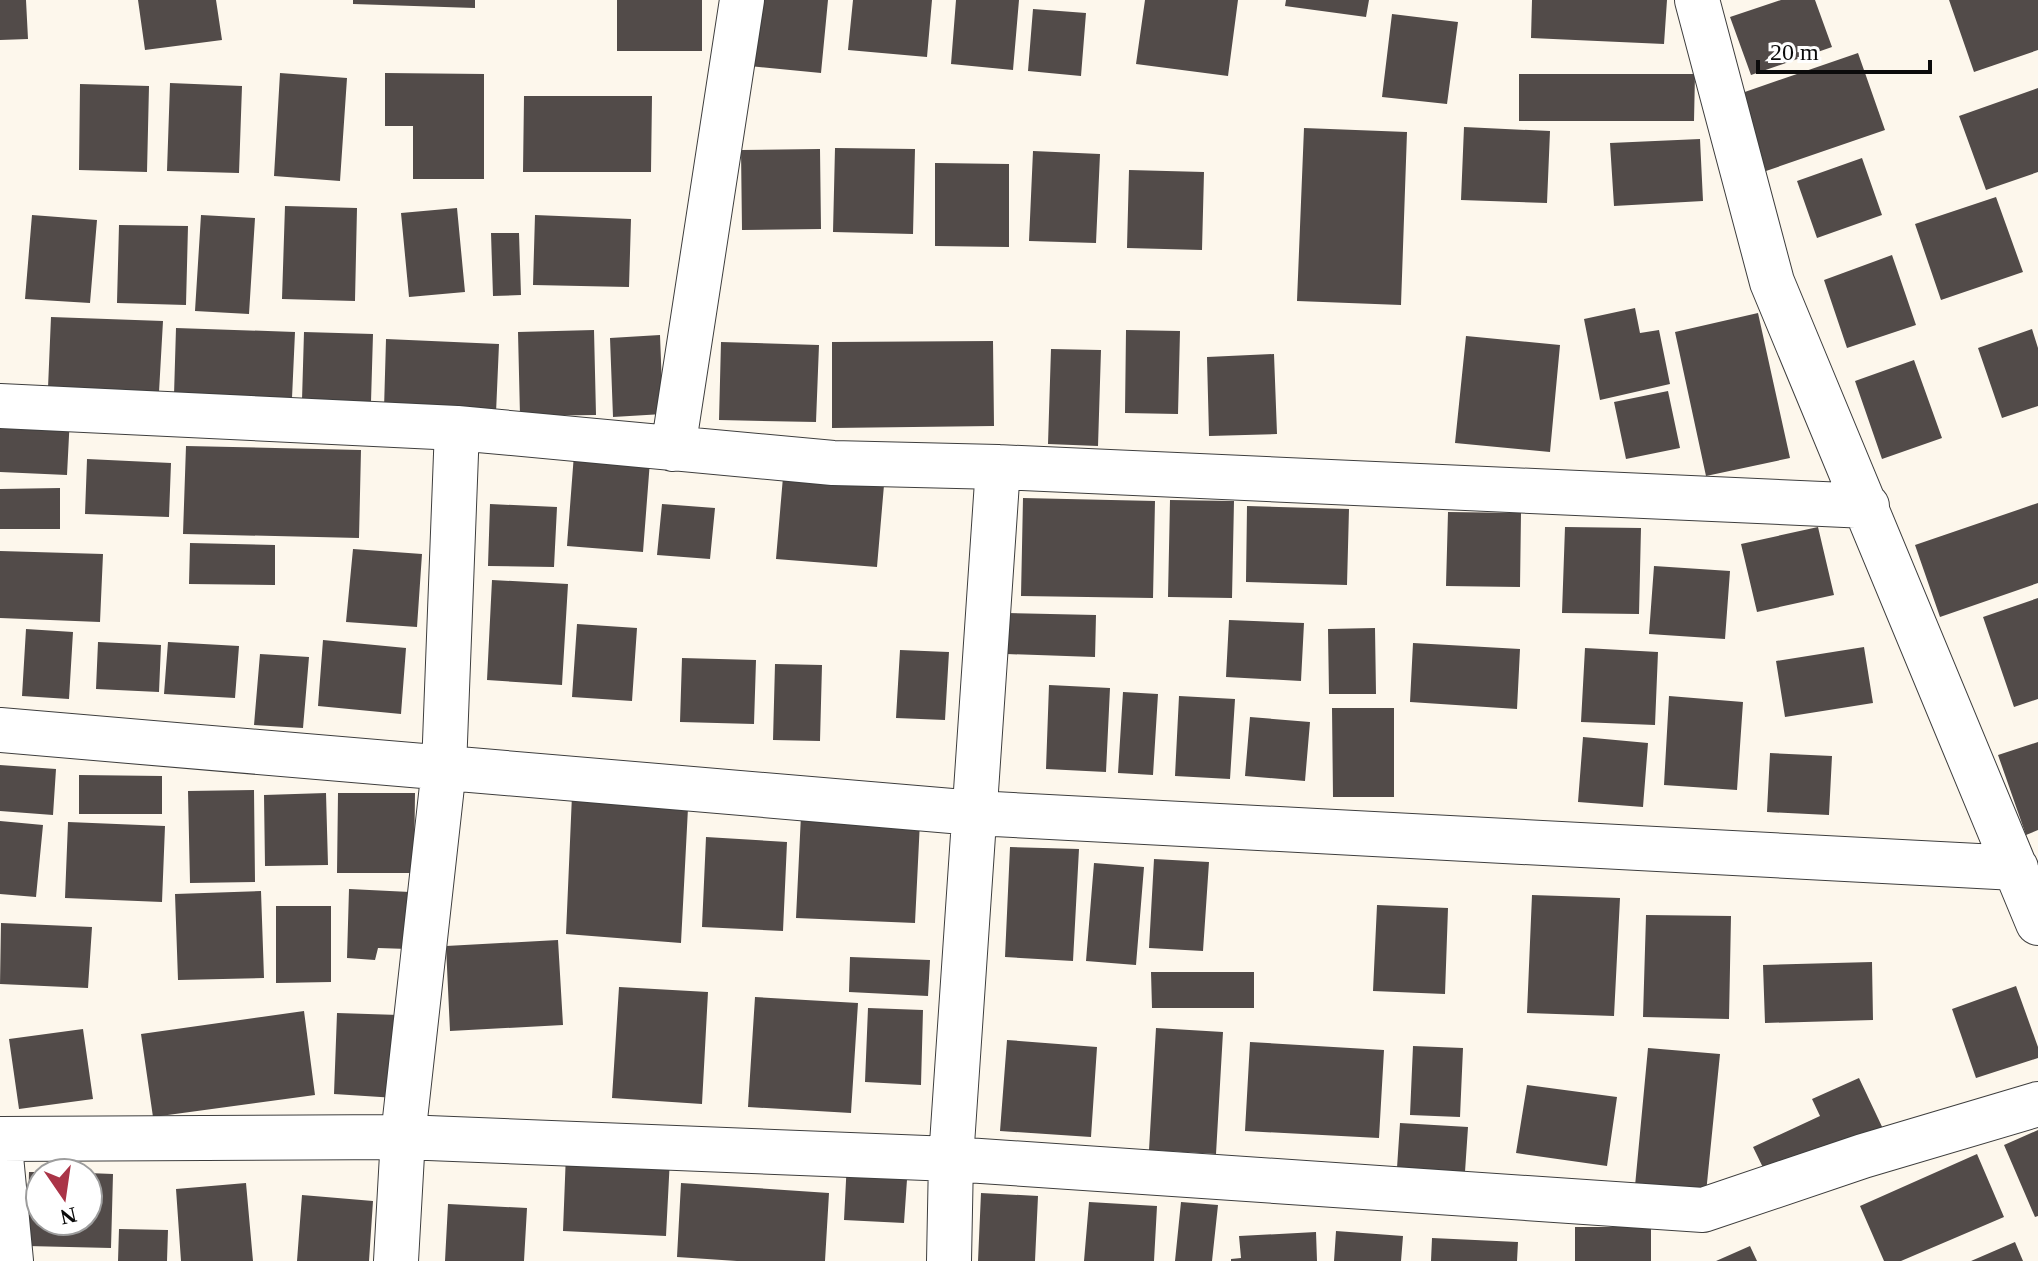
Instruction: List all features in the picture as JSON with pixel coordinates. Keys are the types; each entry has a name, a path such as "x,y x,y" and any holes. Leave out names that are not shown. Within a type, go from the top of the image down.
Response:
{"street":[{"path":"673,449 742,0"},
{"path":"1697,0 1772,282 2038,923"},
{"path":"0,406 457,428 833,463 998,467 1867,506"},
{"path":"396,1261 403,1137 444,768 457,428"},
{"path":"949,1261 951,1159 998,467"},
{"path":"0,730 975,813 2016,868"},
{"path":"0,1139 403,1137 951,1159 1703,1210 1863,1156 2038,1104"},
{"path":"0,1146 11,1261"}],"building":[{"path":"0,0 26,0 28,39 0,40"},
{"path":"138,0 216,0 222,40 145,50"},
{"path":"353,0 475,0 475,8 353,4"},
{"path":"617,0 702,0 702,51 617,51"},
{"path":"755,0 828,0 821,73 749,66"},
{"path":"853,0 932,0 927,57 848,50"},
{"path":"956,0 1019,0 1013,70 951,64"},
{"path":"1145,0 1238,0 1228,76 1136,64"},
{"path":"1286,0 1369,0 1366,17 1285,6"},
{"path":"1532,0 1667,0 1664,44 1531,38"},
{"path":"1781,0 1815,0 1832,47 1751,75 1730,17"},
{"path":"1949,0 2038,0 2038,50 1974,72"},
{"path":"1033,9 1086,13 1081,76 1028,71"},
{"path":"1392,14 1458,22 1447,104 1382,97"},
{"path":"1858,53 1885,130 1766,171 1739,94"},
{"path":"280,73 347,78 340,181 274,176"},
{"path":"385,73 484,74 484,179 413,179 413,126 385,126"},
{"path":"1519,74 1695,74 1694,121 1519,121"},
{"path":"170,83 242,86 239,173 167,171"},
{"path":"80,84 149,86 147,172 79,170"},
{"path":"2038,88 2038,172 1986,190 1959,116"},
{"path":"524,96 652,96 651,172 523,172"},
{"path":"1464,127 1550,131 1547,203 1461,200"},
{"path":"1304,128 1407,132 1401,305 1297,301"},
{"path":"1700,139 1703,201 1614,206 1610,143"},
{"path":"835,148 915,149 913,234 833,232"},
{"path":"820,149 821,229 742,230 741,150"},
{"path":"1033,151 1100,154 1096,243 1029,241"},
{"path":"1862,158 1882,215 1817,238 1797,181"},
{"path":"935,163 1009,164 1009,247 935,246"},
{"path":"1129,170 1204,172 1202,250 1127,248"},
{"path":"1996,197 2023,272 1941,300 1915,224"},
{"path":"285,206 357,208 355,301 282,299"},
{"path":"457,208 465,292 409,297 401,213"},
{"path":"32,215 97,220 90,303 25,299"},
{"path":"201,215 255,218 249,314 195,311"},
{"path":"535,215 631,219 629,287 533,285"},
{"path":"119,225 188,226 186,305 117,303"},
{"path":"491,233 519,233 521,295 493,296"},
{"path":"1892,255 1916,325 1847,348 1824,280"},
{"path":"1635,308 1640,333 1659,330 1670,384 1600,400 1584,319"},
{"path":"1758,313 1790,458 1706,476 1675,332"},
{"path":"51,317 163,321 159,392 48,388"},
{"path":"176,328 295,332 292,398 174,395"},
{"path":"2032,329 2038,348 2038,406 2002,418 1978,348"},
{"path":"594,330 596,415 520,416 518,332"},
{"path":"1126,330 1180,331 1178,414 1125,413"},
{"path":"304,332 373,334 371,402 302,400"},
{"path":"660,335 663,414 613,417 610,338"},
{"path":"1466,336 1560,345 1550,452 1455,443"},
{"path":"386,339 499,344 496,413 384,409"},
{"path":"993,341 994,426 832,428 832,342"},
{"path":"721,342 819,345 816,422 719,420"},
{"path":"1051,349 1101,350 1098,446 1048,444"},
{"path":"1274,354 1277,434 1209,436 1207,357"},
{"path":"1914,360 1942,438 1882,459 1855,381"},
{"path":"1668,391 1680,448 1626,459 1614,402"},
{"path":"0,413 70,416 67,475 0,472"},
{"path":"186,446 361,450 359,538 183,534"},
{"path":"574,454 650,461 643,552 567,546"},
{"path":"87,459 171,463 169,517 85,514"},
{"path":"783,477 884,485 877,567 776,559"},
{"path":"60,488 60,529 0,529 0,489"},
{"path":"1023,498 1155,501 1153,598 1021,596"},
{"path":"1170,500 1234,501 1232,598 1168,597"},
{"path":"2038,503 2038,583 1940,617 1915,545"},
{"path":"490,504 557,507 554,567 488,566"},
{"path":"662,504 715,508 710,559 657,555"},
{"path":"1247,506 1349,509 1347,585 1246,582"},
{"path":"1448,512 1521,513 1520,587 1446,586"},
{"path":"1565,527 1641,528 1639,614 1562,613"},
{"path":"1818,527 1834,595 1757,612 1741,544"},
{"path":"190,543 275,545 275,585 189,584"},
{"path":"353,549 422,554 417,627 346,622"},
{"path":"0,551 103,554 100,622 0,618"},
{"path":"1654,566 1730,571 1725,639 1649,634"},
{"path":"492,580 568,584 562,685 487,680"},
{"path":"2038,598 2038,699 2014,707 1983,617"},
{"path":"1008,613 1096,615 1095,657 1007,654"},
{"path":"1229,620 1304,623 1301,681 1226,677"},
{"path":"577,624 637,628 632,701 572,697"},
{"path":"1375,628 1376,694 1329,694 1328,629"},
{"path":"26,629 73,632 69,699 22,696"},
{"path":"323,640 406,648 401,714 318,706"},
{"path":"98,642 161,645 159,692 96,689"},
{"path":"168,642 239,646 235,698 164,694"},
{"path":"1413,643 1520,649 1517,709 1410,702"},
{"path":"1864,647 1873,703 1785,717 1776,661"},
{"path":"1585,648 1658,652 1655,725 1581,722"},
{"path":"900,650 949,652 945,720 896,718"},
{"path":"260,654 309,657 303,728 254,725"},
{"path":"682,658 756,660 754,724 680,722"},
{"path":"775,664 822,665 820,741 773,740"},
{"path":"1049,685 1110,688 1106,772 1046,769"},
{"path":"1123,692 1158,694 1153,775 1118,773"},
{"path":"1179,696 1235,699 1230,779 1175,776"},
{"path":"1669,696 1743,702 1737,790 1664,785"},
{"path":"1332,708 1394,708 1394,797 1333,797"},
{"path":"1250,717 1310,722 1305,781 1245,776"},
{"path":"1583,737 1648,743 1643,807 1578,802"},
{"path":"2038,742 2038,830 2026,835 1998,755"},
{"path":"1770,753 1832,756 1829,815 1767,812"},
{"path":"0,765 56,769 53,815 0,811"},
{"path":"79,775 162,776 162,814 79,814"},
{"path":"254,790 255,882 190,883 188,791"},
{"path":"326,793 328,865 265,866 264,795"},
{"path":"338,793 415,793 414,873 337,873"},
{"path":"572,795 688,808 681,943 566,934"},
{"path":"801,815 920,821 915,923 796,918"},
{"path":"0,821 43,825 36,897 0,894"},
{"path":"68,822 165,826 162,902 65,898"},
{"path":"706,837 787,842 783,931 702,927"},
{"path":"1010,847 1079,849 1073,961 1005,957"},
{"path":"1154,859 1209,862 1203,951 1149,948"},
{"path":"1094,863 1144,867 1136,965 1086,961"},
{"path":"349,889 410,892 408,949 378,948 375,960 347,958"},
{"path":"261,891 264,978 178,980 175,894"},
{"path":"1532,895 1620,898 1614,1016 1527,1013"},
{"path":"1377,905 1448,908 1445,994 1373,991"},
{"path":"276,906 331,906 331,982 276,983"},
{"path":"1646,915 1731,916 1729,1019 1643,1017"},
{"path":"1,923 92,927 88,988 0,984"},
{"path":"558,940 563,1025 450,1031 446,946"},
{"path":"850,957 930,960 928,996 849,992"},
{"path":"1872,962 1873,1020 1765,1023 1763,965"},
{"path":"1151,972 1254,972 1254,1008 1152,1008"},
{"path":"2016,986 2038,1047 2038,1058 1976,1078 1952,1009"},
{"path":"619,987 708,992 702,1104 612,1098"},
{"path":"755,997 858,1003 851,1113 748,1107"},
{"path":"868,1008 923,1010 921,1085 865,1082"},
{"path":"304,1011 315,1095 153,1117 141,1034"},
{"path":"337,1013 399,1015 396,1098 334,1094"},
{"path":"1156,1028 1223,1032 1216,1154 1149,1150"},
{"path":"83,1029 93,1099 19,1109 9,1039"},
{"path":"1007,1040 1097,1047 1091,1137 1000,1131"},
{"path":"1250,1042 1384,1050 1379,1138 1245,1131"},
{"path":"1413,1046 1463,1048 1460,1117 1410,1115"},
{"path":"1648,1048 1720,1054 1706,1193 1635,1186"},
{"path":"1859,1078 1885,1133 1772,1186 1753,1147 1820,1116 1812,1099"},
{"path":"1527,1085 1617,1097 1607,1166 1516,1153"},
{"path":"1400,1123 1468,1127 1465,1172 1397,1168"},
{"path":"2038,1130 2038,1216 2035,1217 2004,1145"},
{"path":"566,1153 670,1158 666,1236 563,1231"},
{"path":"1977,1154 2004,1217 1901,1261 1884,1261 1860,1206"},
{"path":"847,1161 908,1165 904,1223 844,1220"},
{"path":"104,1174 113,1174 111,1248 27,1246 27,1237 104,1237"},
{"path":"246,1183 253,1261 181,1261 176,1189"},
{"path":"681,1183 829,1193 825,1261 677,1257"},
{"path":"981,1193 1038,1196 1035,1261 978,1261"},
{"path":"302,1195 373,1201 369,1261 297,1261"},
{"path":"1089,1202 1157,1206 1154,1261 1084,1261"},
{"path":"1181,1202 1218,1205 1212,1261 1175,1261"},
{"path":"448,1204 527,1208 524,1261 445,1261"},
{"path":"1575,1227 1651,1227 1651,1261 1575,1261"},
{"path":"119,1229 168,1230 167,1261 118,1261"},
{"path":"1336,1231 1403,1236 1401,1261 1334,1261"},
{"path":"1316,1232 1317,1261 1231,1261 1241,1258 1239,1236"},
{"path":"1432,1238 1518,1242 1517,1261 1431,1261"},
{"path":"2015,1242 2023,1261 1971,1261"},
{"path":"1750,1246 1757,1261 1716,1261"}]}
